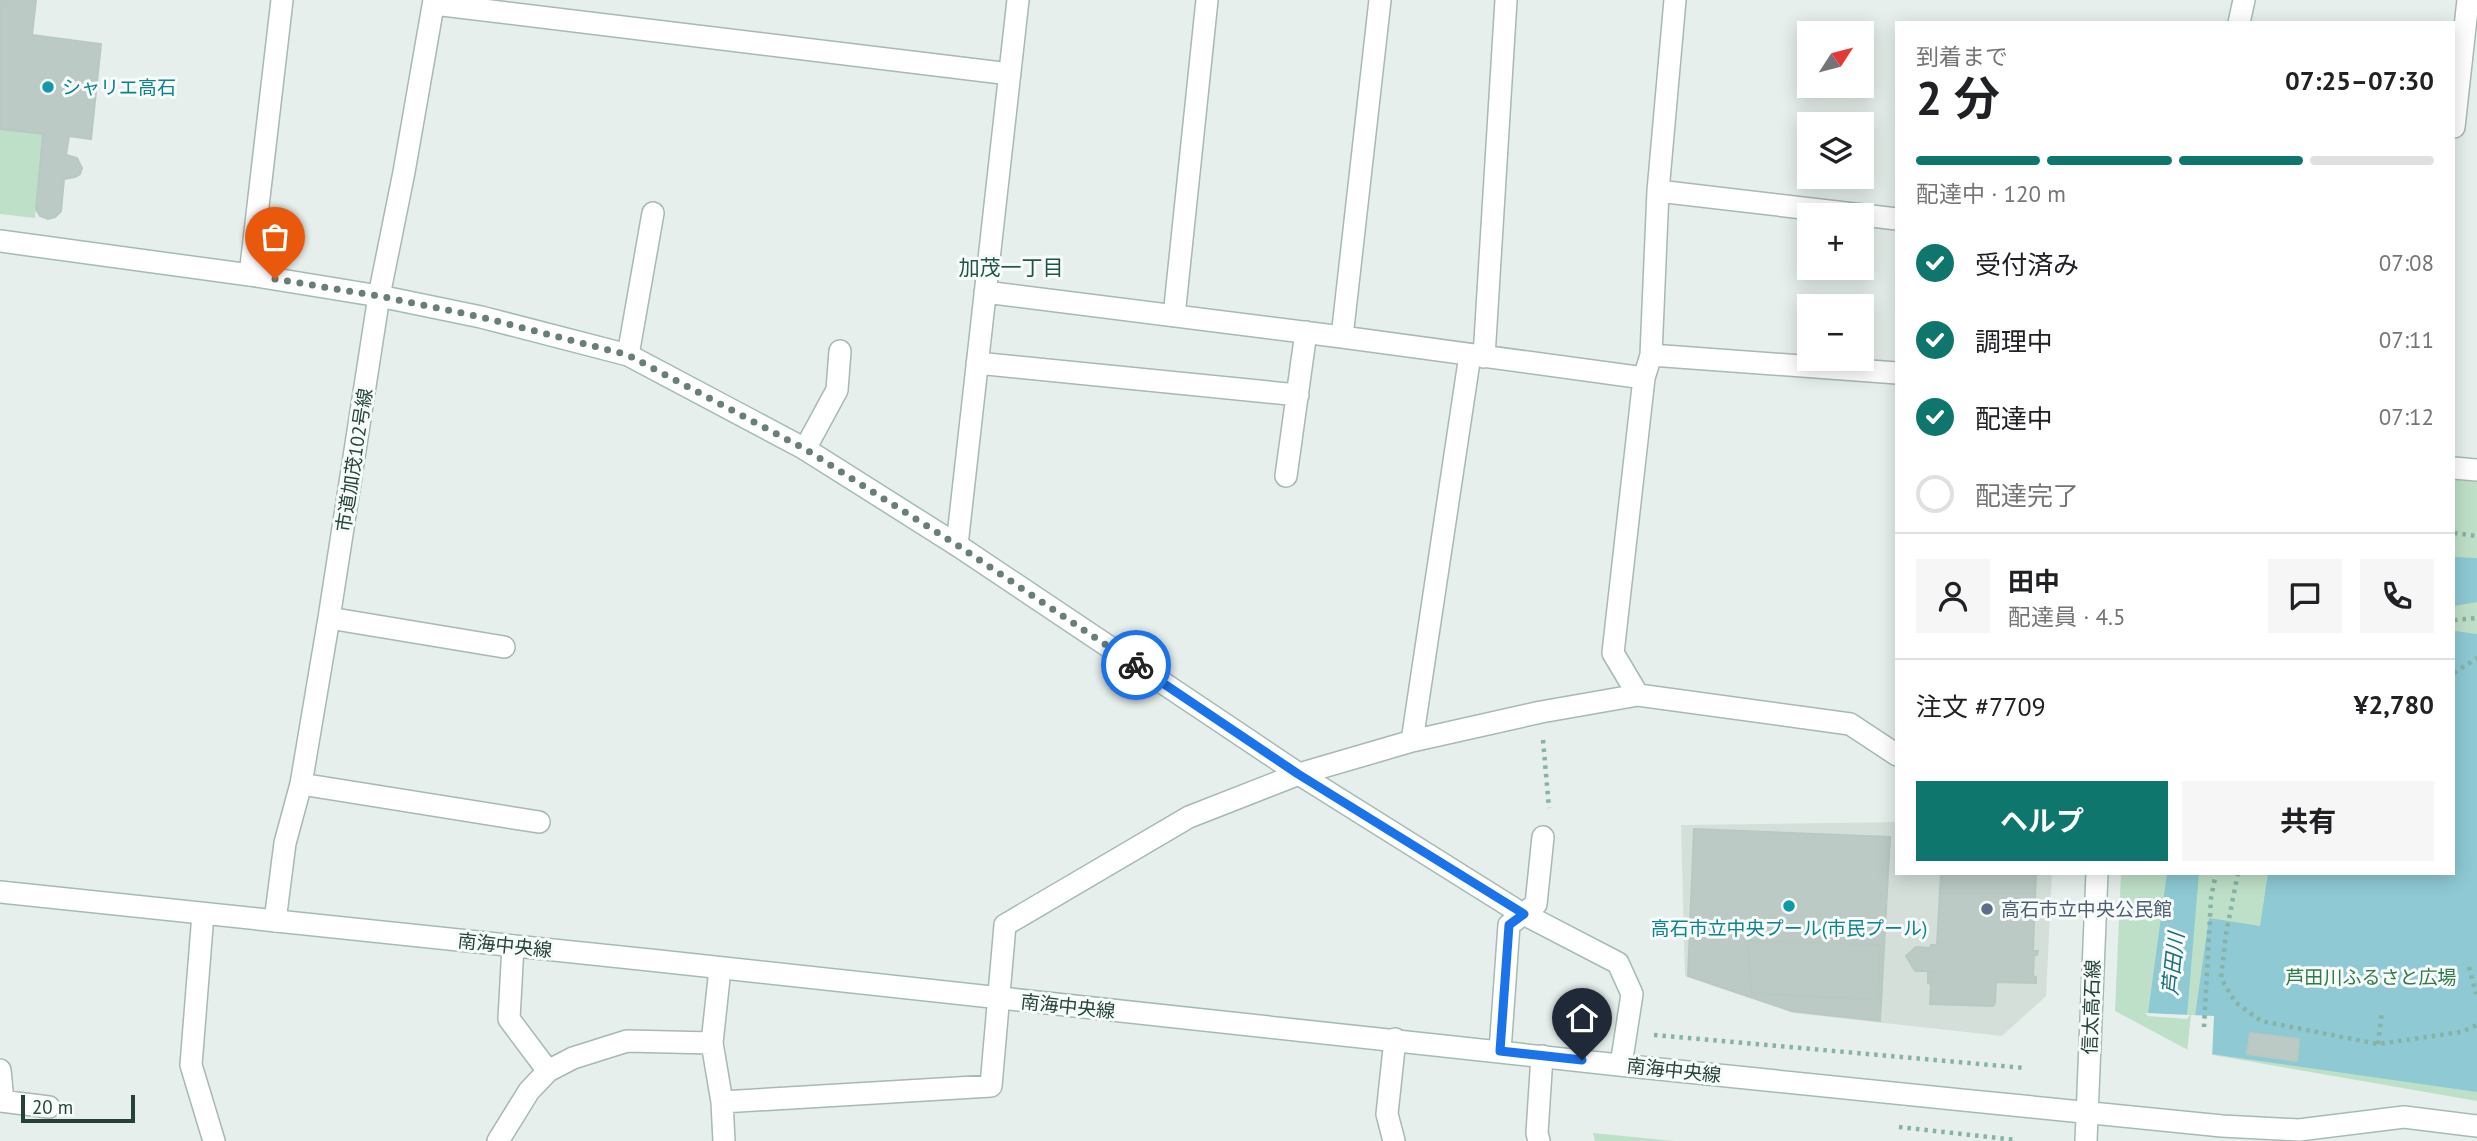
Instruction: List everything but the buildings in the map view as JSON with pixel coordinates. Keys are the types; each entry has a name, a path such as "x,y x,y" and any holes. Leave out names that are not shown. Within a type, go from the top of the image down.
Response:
{"street":[{"path":"250,275 282,0"},
{"path":"957,545 1018,0"},
{"path":"1174,316 1206,0"},
{"path":"1342,337 1380,0"},
{"path":"1412,741 1477,356 1506,0"},
{"path":"1638,695 1614,653 1644,378 1651,355 1658,191 1675,0"},
{"path":"2239,21 2244,0"},
{"path":"2455,118 2468,0"},
{"path":"434,2 1010,74"},
{"name":"市道加茂102号線","path":"275,920 285,843 301,785 329,618 379,296 434,2"},
{"path":"1658,191 1895,219"},
{"path":"628,355 653,213"},
{"path":"0,241 250,275 379,296 481,317 628,355 805,449 957,545 1298,774 1524,914 1618,963 1632,994 1621,1065"},
{"path":"985,292 1644,378"},
{"path":"1286,477 1306,332"},
{"path":"805,449 837,390 840,351"},
{"path":"1651,355 1895,373"},
{"path":"977,363 1298,395"},
{"path":"2455,468 2477,470"},
{"path":"329,618 504,647"},
{"path":"722,1102 991,1086 1005,925 1189,817 1298,774 1412,741 1541,712 1638,695 1850,724 1895,754"},
{"path":"301,785 539,822"},
{"path":"1500,1051 1509,925 1535,904 1543,837"},
{"name":"信太高石線","path":"2085,1141 2097,875"},
{"name":"南海中央線","path":"0,892 1621,1065 2222,1126 2299,1130 2403,1117 2477,1126"},
{"path":"203,914 191,1065 214,1141"},
{"path":"513,946 509,1019 548,1071"},
{"path":"720,969 712,1043 722,1102 724,1141"},
{"path":"1394,1141 1387,1114 1395,1039"},
{"path":"498,1141 529,1091 548,1071 573,1058 627,1041 712,1043"},
{"path":"1539,1141 1537,1133 1542,1056"},
{"path":"0,1070 2,1101 49,1107"}],"path":[{"path":"2455,533 2477,536"},
{"path":"2455,621 2477,618"},
{"path":"2455,672 2477,658"},
{"path":"1541,712 1551,830 1543,837"},
{"path":"2204,1027 2211,898 2216,875"},
{"path":"2238,875 2221,978 2235,1002 2261,1021 2378,1044 2461,1031 2477,1025"},
{"path":"2469,967 2476,994"},
{"path":"2378,1044 2382,1011"}],"shaded area":[{"path":"1895,822 1895,875 2052,875 2046,996 2002,1036 1793,1013 1685,976 1681,825"}],"green space":[{"path":"0,129 43,134 35,218 0,214"},
{"name":"芦田川ふるさと広場","path":"2455,479 2477,482 2477,1101 2190,1051 2115,1011 2121,875 2455,875"},
{"path":"1593,1133 1674,1141 1595,1141"}],"water":[{"path":"2455,557 2477,558 2477,602 2455,606"},
{"name":"芦田川ふるさと広場","path":"2455,631 2477,634 2477,1092 2190,1051 2209,918 2260,926 2268,875 2455,875"},
{"name":"芦田川","path":"2167,875 2199,875 2187,1016 2148,1013"}],"pier":[{"path":"2145,1013 2190,1015 2187,1019 2148,1016"},
{"path":"2191,1015 2214,1016 2212,1058 2187,1053"}],"way so far":[{"path":"275,279 379,296 481,317 628,355 805,449 957,545 1136,665"}],"place":[{"name":"シャリエ高石","path":"48,87"},
{"name":"高石市立中央プール(市民プール)","path":"1789,906"},
{"name":"高石市立中央公民館","path":"1987,909"}],"district":[{"name":"加茂一丁目","path":"1011,267"}],"route":[{"path":"1136,665 1298,774 1524,914 1509,925 1500,1051 1582,1060"}]}
